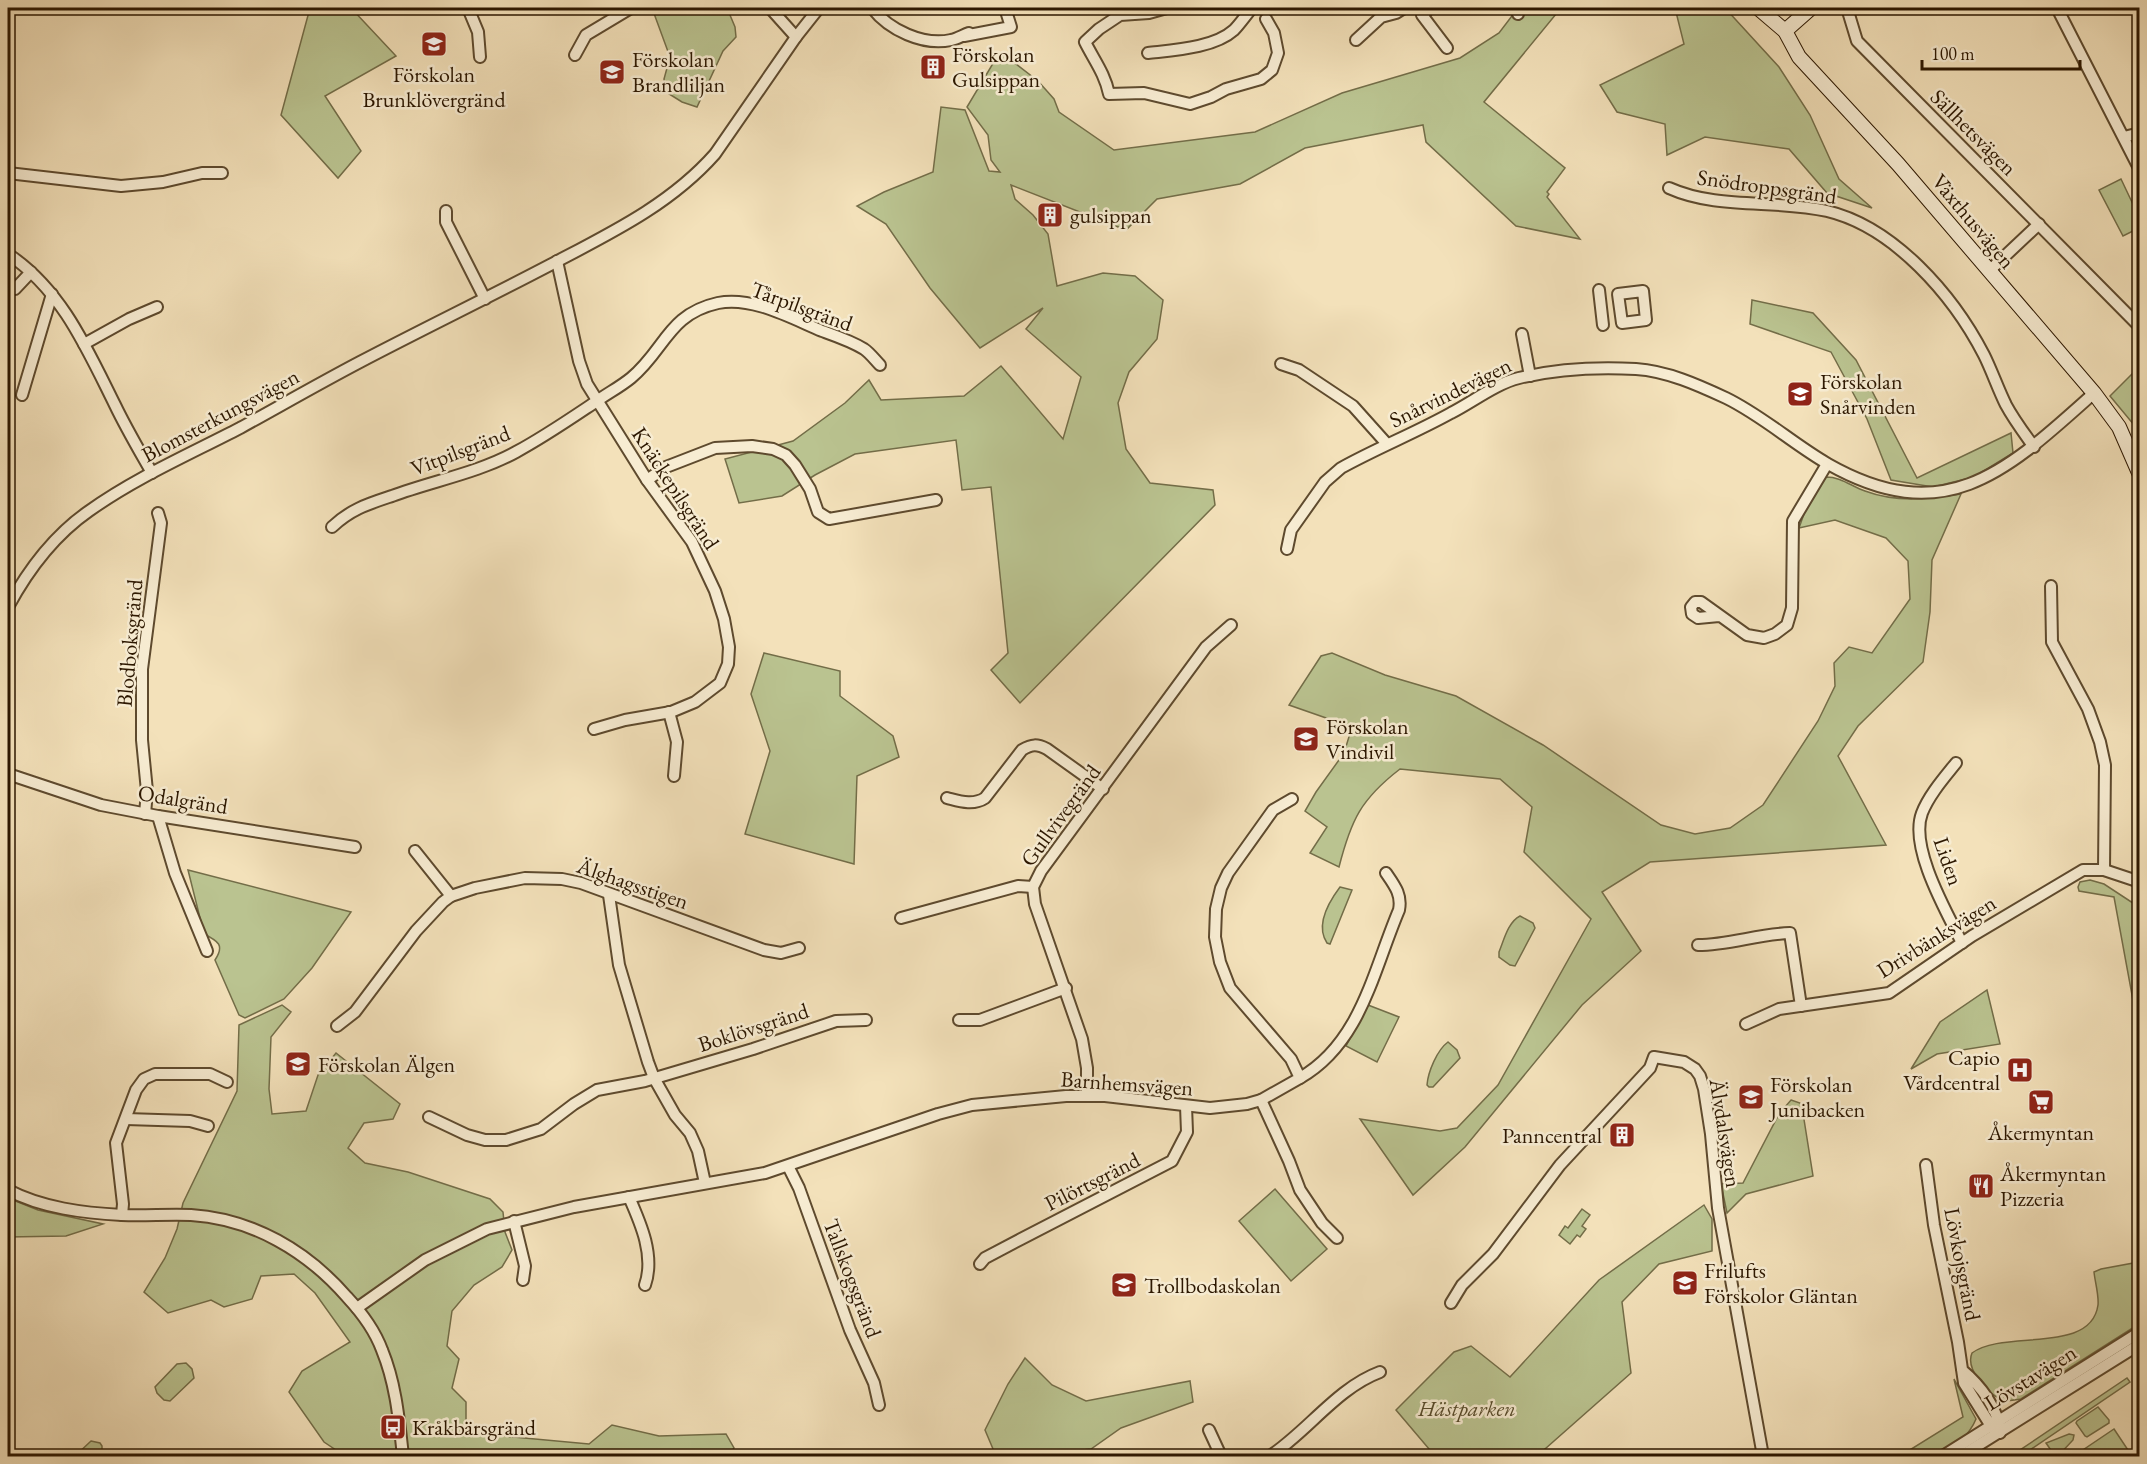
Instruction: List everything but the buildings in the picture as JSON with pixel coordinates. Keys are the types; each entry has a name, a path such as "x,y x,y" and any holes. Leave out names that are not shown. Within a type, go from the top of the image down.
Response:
{"street":[{"path":"468,8 478,32 480,57"},
{"path":"575,55 586,35 631,8"},
{"path":"770,8 796,37"},
{"name":"Blomsterkungsvägen","path":"8,607 21,582 42,554 61,534 89,511 152,473 557,261 660,204 699,171 715,154 796,37 819,8"},
{"path":"872,8 899,31 930,41 950,40 1011,27 1005,8"},
{"path":"1167,8 1149,13 1120,15 1085,42 1100,66 1109,93 1144,93 1190,104 1226,89 1261,79 1272,70 1278,53 1274,33 1266,19"},
{"path":"1148,53 1179,50 1220,39 1234,29 1252,8"},
{"path":"1356,40 1381,17 1404,8"},
{"name":"Växthusvägen","path":"1758,8 1785,31 1800,57 1898,164 2094,393 2119,427 2139,476"},
{"path":"1785,31 1810,8"},
{"name":"Sällhetsvägen","path":"1847,8 1857,41 2139,327"},
{"path":"2057,8 2139,170"},
{"path":"1422,10 1447,48"},
{"path":"2124,137 2139,133"},
{"path":"8,173 121,186 222,173"},
{"name":"Snödroppsgränd","path":"1669,189 1697,198 1824,210 1854,220 1887,239 1927,276 1954,307 1984,356 2012,416 2034,447"},
{"path":"446,211 446,222 485,299"},
{"path":"1989,271 2039,224"},
{"path":"8,254 31,272 52,294 84,344 152,473"},
{"name":"Knäckepilsgränd","path":"557,261 579,361 587,384 647,480 692,542 715,591 724,619 729,647 728,664 720,683 695,702 669,712 624,720 594,729"},
{"path":"8,288 15,289 31,272"},
{"path":"1599,290 1603,325"},
{"path":"22,395 52,294"},
{"name":"Tårpilsgränd","path":"598,400 632,377 680,321 696,310 721,303 753,305 785,316 866,350 880,365"},
{"path":"84,344 129,319 157,307"},
{"name":"Snårvindevägen","path":"1522,333 1530,376"},
{"name":"Snårvindevägen","path":"1281,364 1299,370 1353,405 1388,444"},
{"name":"Snårvindevägen","path":"1287,549 1291,530 1325,482 1341,468 1449,415 1508,382 1530,376 1583,369 1638,369 1690,382 1748,409 1827,464 1867,484 1894,491 1939,492 1970,485 2007,466 2034,447 2094,393"},
{"name":"Vitpilsgränd","path":"332,527 354,509 489,464 515,452 598,400"},
{"path":"647,480 666,467 715,448 752,446 773,448 786,455 810,489 818,512 829,519 936,500"},
{"path":"1719,616 1747,635 1764,638 1775,634 1787,625 1792,608 1794,521 1827,464"},
{"name":"Blodboksgränd","path":"145,814 147,791 142,740 142,669 161,523 158,513"},
{"path":"2051,586 2052,642 2088,709 2100,742 2105,765 2104,870"},
{"name":"Gullvivegränd","path":"1087,1095 1088,1068 1082,1039 1035,904 1033,888 1041,871 1206,646 1231,625"},
{"path":"669,712 677,742 674,776"},
{"path":"947,798 964,802 980,801 985,798 1022,750 1030,745 1038,745 1047,749 1103,789"},
{"name":"Liden","path":"1956,763 1933,794 1922,814 1918,836 1923,856 1962,943"},
{"name":"Odalgränd","path":"8,774 101,805 355,847"},
{"path":"1292,799 1273,810 1228,873 1218,899 1215,938 1220,962 1230,988 1291,1059 1300,1078"},
{"path":"158,816 175,873 207,951"},
{"path":"415,851 451,896"},
{"name":"Drivbänksvägen","path":"1746,1024 1779,1009 1888,993 1962,943 2083,870 2104,870 2139,882"},
{"name":"Barnhemsvägen","path":"357,1308 400,1277 447,1248 487,1229 574,1207 765,1173 908,1124 985,1103 1087,1095 1210,1108 1261,1100 1312,1071 1341,1045 1356,1019 1401,901 1398,891 1386,873"},
{"name":"Älghagsstigen","path":"337,1026 355,1012 416,931 443,902 451,896 475,888 516,879 544,877 581,884 764,950 781,953 799,948"},
{"path":"901,918 1018,886 1033,888"},
{"path":"609,895 619,965 654,1078 675,1115 690,1133 698,1151 705,1183"},
{"path":"1698,945 1714,945 1771,934 1790,933 1801,1006"},
{"path":"959,1020 980,1020 1066,988"},
{"name":"Boklövsgränd","path":"429,1117 467,1135 485,1140 506,1140 541,1128 597,1090 654,1078 753,1049 836,1021 866,1020"},
{"name":"Älvdalsvägen","path":"1451,1303 1462,1285 1493,1254 1560,1165 1650,1068 1654,1057 1684,1062 1695,1069 1704,1089 1718,1208 1763,1456"},
{"path":"122,1215 123,1204 116,1143 135,1090 147,1076 210,1074 227,1082"},
{"path":"1261,1100 1300,1190 1322,1223 1337,1238"},
{"name":"Pilörtsgränd","path":"980,1264 985,1258 1172,1161 1187,1132 1186,1106"},
{"path":"126,1119 190,1121 208,1126"},
{"name":"Tallskogsgränd","path":"788,1166 799,1188 850,1330 874,1383 879,1404"},
{"name":"Lövkojsgränd","path":"1926,1166 1934,1225 1964,1383 1997,1426"},
{"path":"8,1191 57,1207 122,1215 192,1215 221,1219 247,1226 297,1251 320,1269 357,1308 381,1347 390,1370 396,1399 403,1456"},
{"path":"629,1197 648,1253 650,1270 645,1286"},
{"path":"514,1221 525,1266 523,1280"},
{"name":"Lövstavägen","path":"1961,1456 1997,1426 2139,1332"},
{"name":"Lövstavägen","path":"1943,1456 2139,1344"},
{"path":"1270,1456 1285,1447 1356,1385 1380,1372"},
{"path":"1209,1430 1221,1456"}],"green space":[{"path":"310,8 351,8 396,56 325,96 361,151 338,178 281,115"},
{"path":"652,8 727,8 735,27 736,37 723,51 697,107 682,102 666,92 664,79 670,57"},
{"path":"1518,8 1561,8 1484,102 1565,168 1547,192 1549,194 1547,197 1580,239 1516,226 1426,142 1423,125 1305,148 1240,184 1157,199 1126,230 1011,185 1015,199 1033,215 1048,234 1057,286 1103,273 1135,276 1163,300 1157,339 1129,372 1118,403 1126,449 1150,483 1213,490 1215,505 1020,703 991,670 1008,653 991,487 962,490 956,440 855,454 782,496 739,503 725,459 793,441 845,403 869,380 881,400 964,396 1001,366 1063,439 1081,377 1026,329 1043,308 980,348 930,288 886,224 857,206 933,172 941,107 965,110 989,171 1000,172 991,160 988,135 967,107 995,60 1003,54 1038,81 1054,99 1059,112 1114,150 1255,132 1342,93 1460,58 1499,33"},
{"path":"1675,8 1725,8 1779,67 1810,115 1839,179 1872,208 1827,193 1789,149 1705,137 1667,155 1665,124 1617,112 1600,85 1684,44"},
{"path":"2121,179 2139,217 2139,228 2123,236 2099,190"},
{"path":"1752,300 1813,313 1856,360 1917,478 2011,433 2013,453 1974,477 1933,487 1891,480 1867,419 1831,352 1750,324"},
{"path":"2139,367 2139,431 2110,396"},
{"path":"1826,477 1836,478 1877,495 1901,499 1961,494 1932,560 1930,612 1923,662 1858,726 1838,756 1886,845 1650,862 1602,892 1641,951 1582,1005 1465,1147 1413,1195 1360,1119 1440,1131 1457,1128 1498,1085 1591,919 1524,852 1532,807 1500,779 1400,769 1376,790 1359,812 1348,836 1339,867 1310,853 1327,827 1305,811 1344,753 1352,727 1289,705 1321,656 1332,653 1385,675 1456,696 1543,745 1661,825 1695,834 1730,828 1763,805 1818,721 1835,686 1834,663 1849,647 1872,653 1910,599 1908,561 1886,538 1835,520 1799,528 1805,511"},
{"path":"764,653 840,671 840,696 893,736 899,757 857,776 854,864 745,834 770,751 751,694"},
{"path":"188,870 351,912 312,968 284,999 245,1018 239,1015 215,960 219,944 204,934"},
{"path":"2090,880 2104,884 2139,907 2139,1033 2114,897 2079,891 2080,882"},
{"path":"1340,887 1352,890 1330,944 1327,943 1322,929 1324,914"},
{"path":"1520,916 1533,923 1535,928 1515,966 1499,957 1499,952 1509,927"},
{"path":"1987,990 2000,1044 1937,1054 1911,1069 1940,1022"},
{"path":"282,1005 291,1012 271,1037 269,1089 272,1114 306,1111 318,1075 336,1053 400,1104 393,1119 364,1123 348,1148 365,1163 408,1172 490,1199 503,1212 505,1232 512,1250 502,1267 474,1285 452,1311 447,1346 459,1359 452,1388 466,1402 466,1434 589,1444 612,1425 659,1436 726,1434 734,1448 728,1456 403,1456 377,1452 368,1456 345,1456 324,1442 289,1392 302,1371 350,1342 315,1293 294,1274 261,1276 252,1299 224,1307 211,1300 168,1313 144,1292 165,1258 177,1229 183,1203 237,1091 239,1025"},
{"path":"1368,1005 1399,1017 1377,1062 1346,1046"},
{"path":"1448,1042 1457,1050 1460,1058 1433,1087 1429,1087 1427,1085 1431,1068 1440,1050"},
{"path":"1791,1100 1800,1103 1802,1107 1813,1176 1746,1194 1727,1213 1721,1184 1743,1183 1779,1114"},
{"path":"1275,1189 1327,1249 1291,1281 1239,1221"},
{"path":"8,1198 38,1210 103,1224 66,1236 8,1237"},
{"name":"Hästparken","path":"1704,1205 1712,1219 1712,1251 1659,1264 1622,1302 1631,1373 1537,1456 1435,1456 1396,1410 1454,1352 1471,1346 1510,1377 1599,1280"},
{"path":"1582,1209 1590,1215 1582,1226 1586,1229 1570,1244 1559,1235 1565,1226 1568,1228"},
{"path":"2139,1262 2139,1324 2021,1399 2009,1401 1996,1397 1974,1373 1972,1353 1986,1346 2063,1336 2080,1330 2092,1320 2098,1305 2094,1272"},
{"path":"1025,1358 1052,1385 1086,1401 1190,1381 1193,1402 1121,1428 1091,1449 1056,1453 1056,1456 996,1456 985,1430 1008,1384"},
{"path":"186,1363 192,1369 194,1378 170,1401 164,1400 155,1387 177,1364"},
{"path":"2127,1378 2130,1382 2021,1456 2011,1456"},
{"path":"1954,1379 1976,1419 1970,1430 1955,1445 1938,1456 1924,1458 1900,1456 1963,1417"},
{"path":"2098,1407 2109,1423 2087,1437 2076,1423"},
{"path":"2114,1429 2132,1456 2074,1456"},
{"path":"2069,1434 2074,1435 2073,1440 2058,1456 2055,1456 2046,1443"},
{"path":"91,1441 100,1443 102,1446 102,1452 98,1456 75,1456"}],"place":[{"name":"Förskolan Brunklövergränd","path":"434,44"},
{"name":"Förskolan Gulsippan","path":"933,67"},
{"name":"Förskolan Brandliljan","path":"612,72"},
{"name":"gulsippan","path":"1050,215"},
{"name":"Förskolan Snårvinden","path":"1800,394"},
{"name":"Förskolan Vindivil","path":"1306,739"},
{"name":"Förskolan Älgen","path":"298,1064"},
{"name":"Capio Vårdcentral","path":"2020,1070"},
{"name":"Förskolan Junibacken","path":"1751,1097"},
{"name":"Åkermyntan","path":"2041,1102"},
{"name":"Panncentral","path":"1622,1135"},
{"name":"Åkermyntan Pizzeria","path":"1981,1186"},
{"name":"Frilufts Förskolor Gläntan","path":"1685,1283"},
{"name":"Trollbodaskolan","path":"1124,1285"},
{"name":"Kråkbärsgränd","path":"393,1427"}]}
